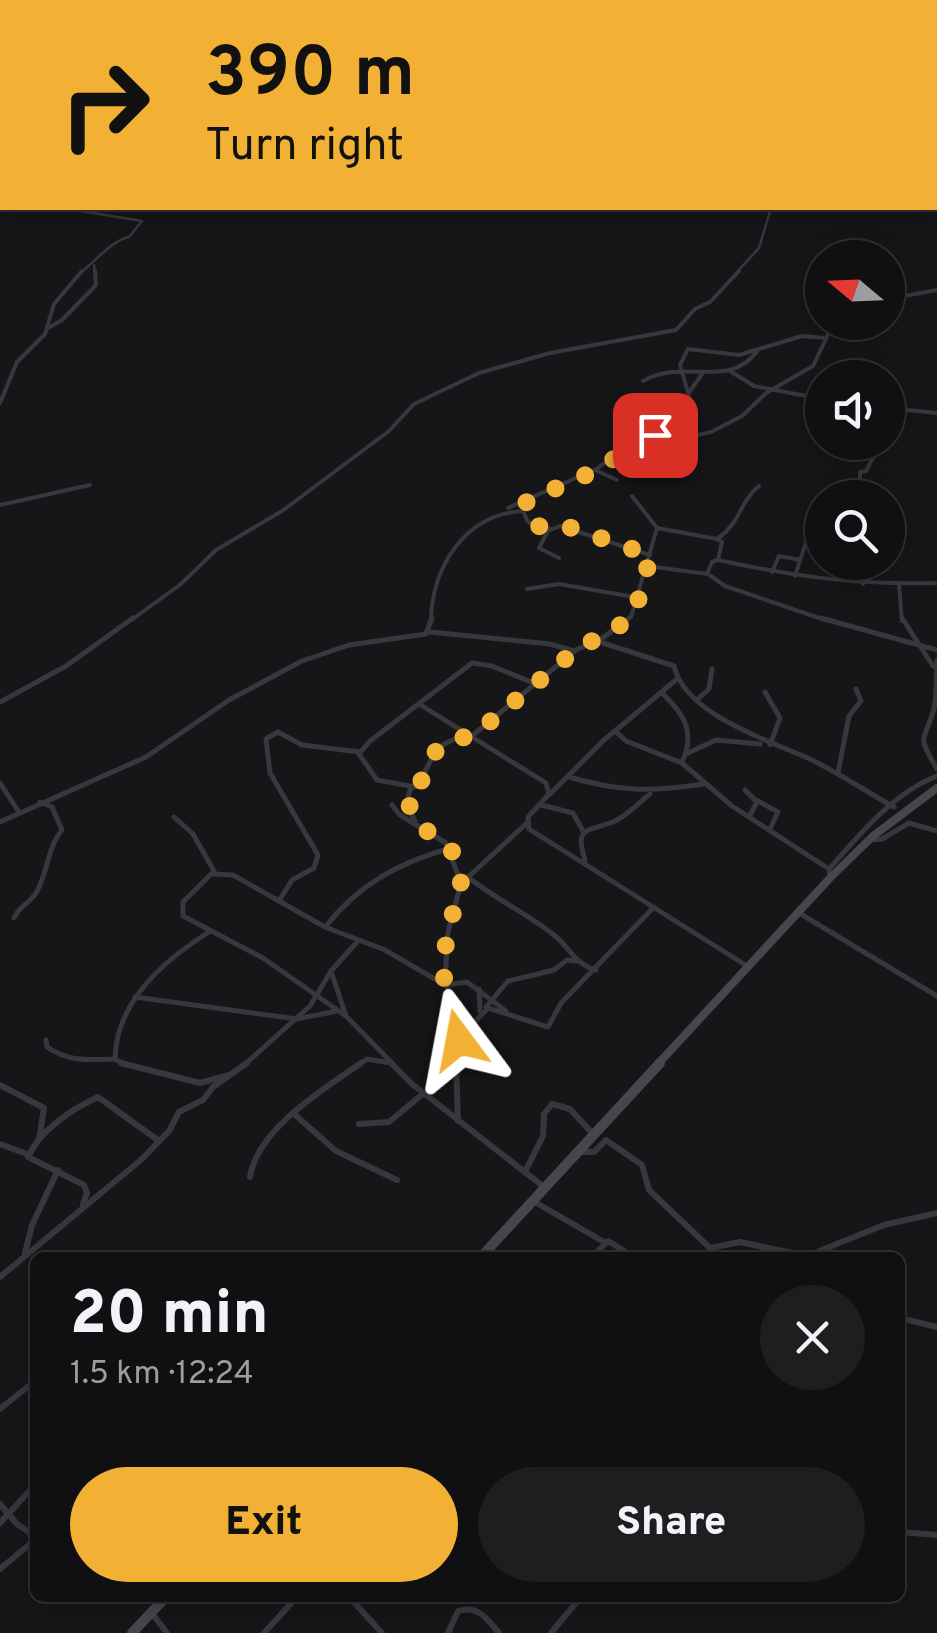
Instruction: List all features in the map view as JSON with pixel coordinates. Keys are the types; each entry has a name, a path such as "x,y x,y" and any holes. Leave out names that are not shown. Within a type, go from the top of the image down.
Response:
{"main road":[{"path":"486,1252 799,913 830,873 937,788"},
{"path":"132,1633 161,1602"}],"street":[{"path":"0,403 17,362 48,328 54,304 82,270 94,266 122,237 129,238 142,220 75,210"},
{"path":"0,702 52,675 180,584 216,550 282,511 389,431 414,404 478,374 550,353 676,330 695,310 710,302 760,248 770,210"},
{"path":"48,328 62,320 96,285 94,266"},
{"path":"905,296 937,290"},
{"path":"426,634 432,627 434,588 452,550 467,534 501,512 595,470 674,422 688,408 688,394 681,383 681,357 688,349 744,354 805,336"},
{"path":"628,450 711,432 742,416 764,394 812,366 823,340"},
{"path":"643,381 660,372 702,374 728,370 753,360 758,350"},
{"path":"738,367 744,354"},
{"path":"728,370 764,394"},
{"path":"688,394 702,374"},
{"path":"754,386 805,396"},
{"path":"905,410 937,413"},
{"path":"860,480 860,472 866,471 872,460"},
{"path":"595,470 616,480"},
{"path":"0,505 90,485"},
{"path":"717,538 735,527 749,494 758,486"},
{"path":"632,496 657,528 717,538 722,542 718,560"},
{"path":"527,501 524,512 528,522 550,529 566,526 650,555"},
{"path":"501,512 524,512"},
{"path":"416,823 406,804 411,787 422,780 434,753 455,738 472,735 574,651 597,641 632,617 657,528"},
{"path":"550,529 539,548 559,558"},
{"path":"795,576 805,546"},
{"path":"772,572 779,556 800,560"},
{"path":"707,574 712,562 718,560 863,585 937,582"},
{"path":"647,566 707,574 725,586 832,622 937,650"},
{"path":"863,580 863,585"},
{"path":"527,589 559,584 640,598"},
{"path":"899,584 902,620 935,670"},
{"path":"0,822 146,757 238,694 302,661 349,645 438,630 574,651"},
{"path":"461,882 527,824 550,794 615,732 677,679 677,669 670,665 597,641"},
{"path":"615,732 626,742 682,763 704,784 830,873 885,814 937,772 923,745 922,734 934,709 937,660"},
{"path":"278,901 292,880 314,868 318,854 277,790 267,765 266,739 278,732 302,745 360,752 472,664 492,666 538,684"},
{"path":"699,698 710,689 712,669"},
{"path":"677,679 769,745"},
{"path":"837,774 849,716 861,701 856,689"},
{"path":"766,692 780,718 769,745"},
{"path":"662,693 687,721 688,752 682,763"},
{"path":"420,704 546,783 550,794 578,816 586,862"},
{"path":"455,738 456,725"},
{"path":"688,752 721,740 769,745 803,756 894,807"},
{"path":"360,752 376,780 411,787"},
{"path":"569,777 609,789 652,792 704,784"},
{"path":"0,783 19,812"},
{"path":"745,790 778,812 770,829"},
{"path":"583,832 590,826 612,823 652,792"},
{"path":"881,799 885,814"},
{"path":"750,816 756,800"},
{"path":"14,918 16,910 36,894 38,882 47,872 50,844 62,830 52,808 40,802"},
{"path":"541,805 564,807"},
{"path":"392,806 451,848 461,882 446,940 445,985 458,1017 458,1121"},
{"path":"174,818 193,834 213,874"},
{"path":"870,840 882,840 909,823 937,831"},
{"path":"527,824 542,838 586,862 748,968"},
{"path":"427,855 438,845 439,838"},
{"path":"325,927 367,882 451,848"},
{"path":"213,874 233,876 325,927 385,950 445,985 461,981 480,989 528,1026 548,1027 561,1003 654,908"},
{"path":"213,874 180,908 183,916 263,958 346,1016 424,1093 545,1188"},
{"path":"468,877 500,903 554,935 578,962"},
{"path":"799,913 937,996"},
{"path":"115,1059 115,1044 135,996 153,970 209,932"},
{"path":"0,1276 159,1140 179,1112 235,1074 294,1022 317,996 320,983 357,942"},
{"path":"459,1040 508,981 554,970 567,960 596,970"},
{"path":"331,970 346,1016"},
{"path":"480,989 482,1011"},
{"path":"135,996 209,1004 294,1022 318,1020 337,1011"},
{"path":"482,1011 506,1010"},
{"path":"46,1040 47,1047 65,1058 115,1059 126,1066 200,1083 235,1074"},
{"path":"250,1177 250,1169 271,1134 321,1087 355,1070 367,1059 394,1064"},
{"path":"0,1085 44,1108 39,1139"},
{"path":"359,1124 390,1122 424,1093"},
{"path":"27,1154 39,1139 98,1097 147,1136 159,1140"},
{"path":"525,1174 543,1136 546,1110 552,1104 560,1103 578,1115 594,1136"},
{"path":"292,1112 336,1151 371,1164 396,1180"},
{"path":"578,1152 594,1152 606,1140 620,1146 642,1165 649,1190 710,1248 740,1242 784,1252"},
{"path":"0,1144 58,1169 87,1188 79,1210"},
{"path":"24,1256 32,1225 58,1169"},
{"path":"533,1201 628,1252"},
{"path":"819,1252 884,1226 937,1212"},
{"path":"596,1252 604,1242"},
{"path":"905,1319 937,1327"},
{"path":"0,1409 30,1385"},
{"path":"0,1522 30,1490"},
{"path":"0,1504 30,1534"},
{"path":"905,1532 937,1535"},
{"path":"0,1569 30,1542"},
{"path":"264,1633 292,1602"},
{"path":"354,1602 382,1633"},
{"path":"448,1633 467,1602 499,1633"},
{"path":"551,1633 577,1602"},
{"path":"151,1612 167,1633"}],"route":[{"path":"459,1040 458,1017 444,980 446,940 461,882 451,848 416,823 406,796 422,780 425,765 434,753 452,739 473,736 582,645 597,641 632,617 650,555 566,526 550,529 531,524 524,509 527,501 588,474 655,435"}]}
